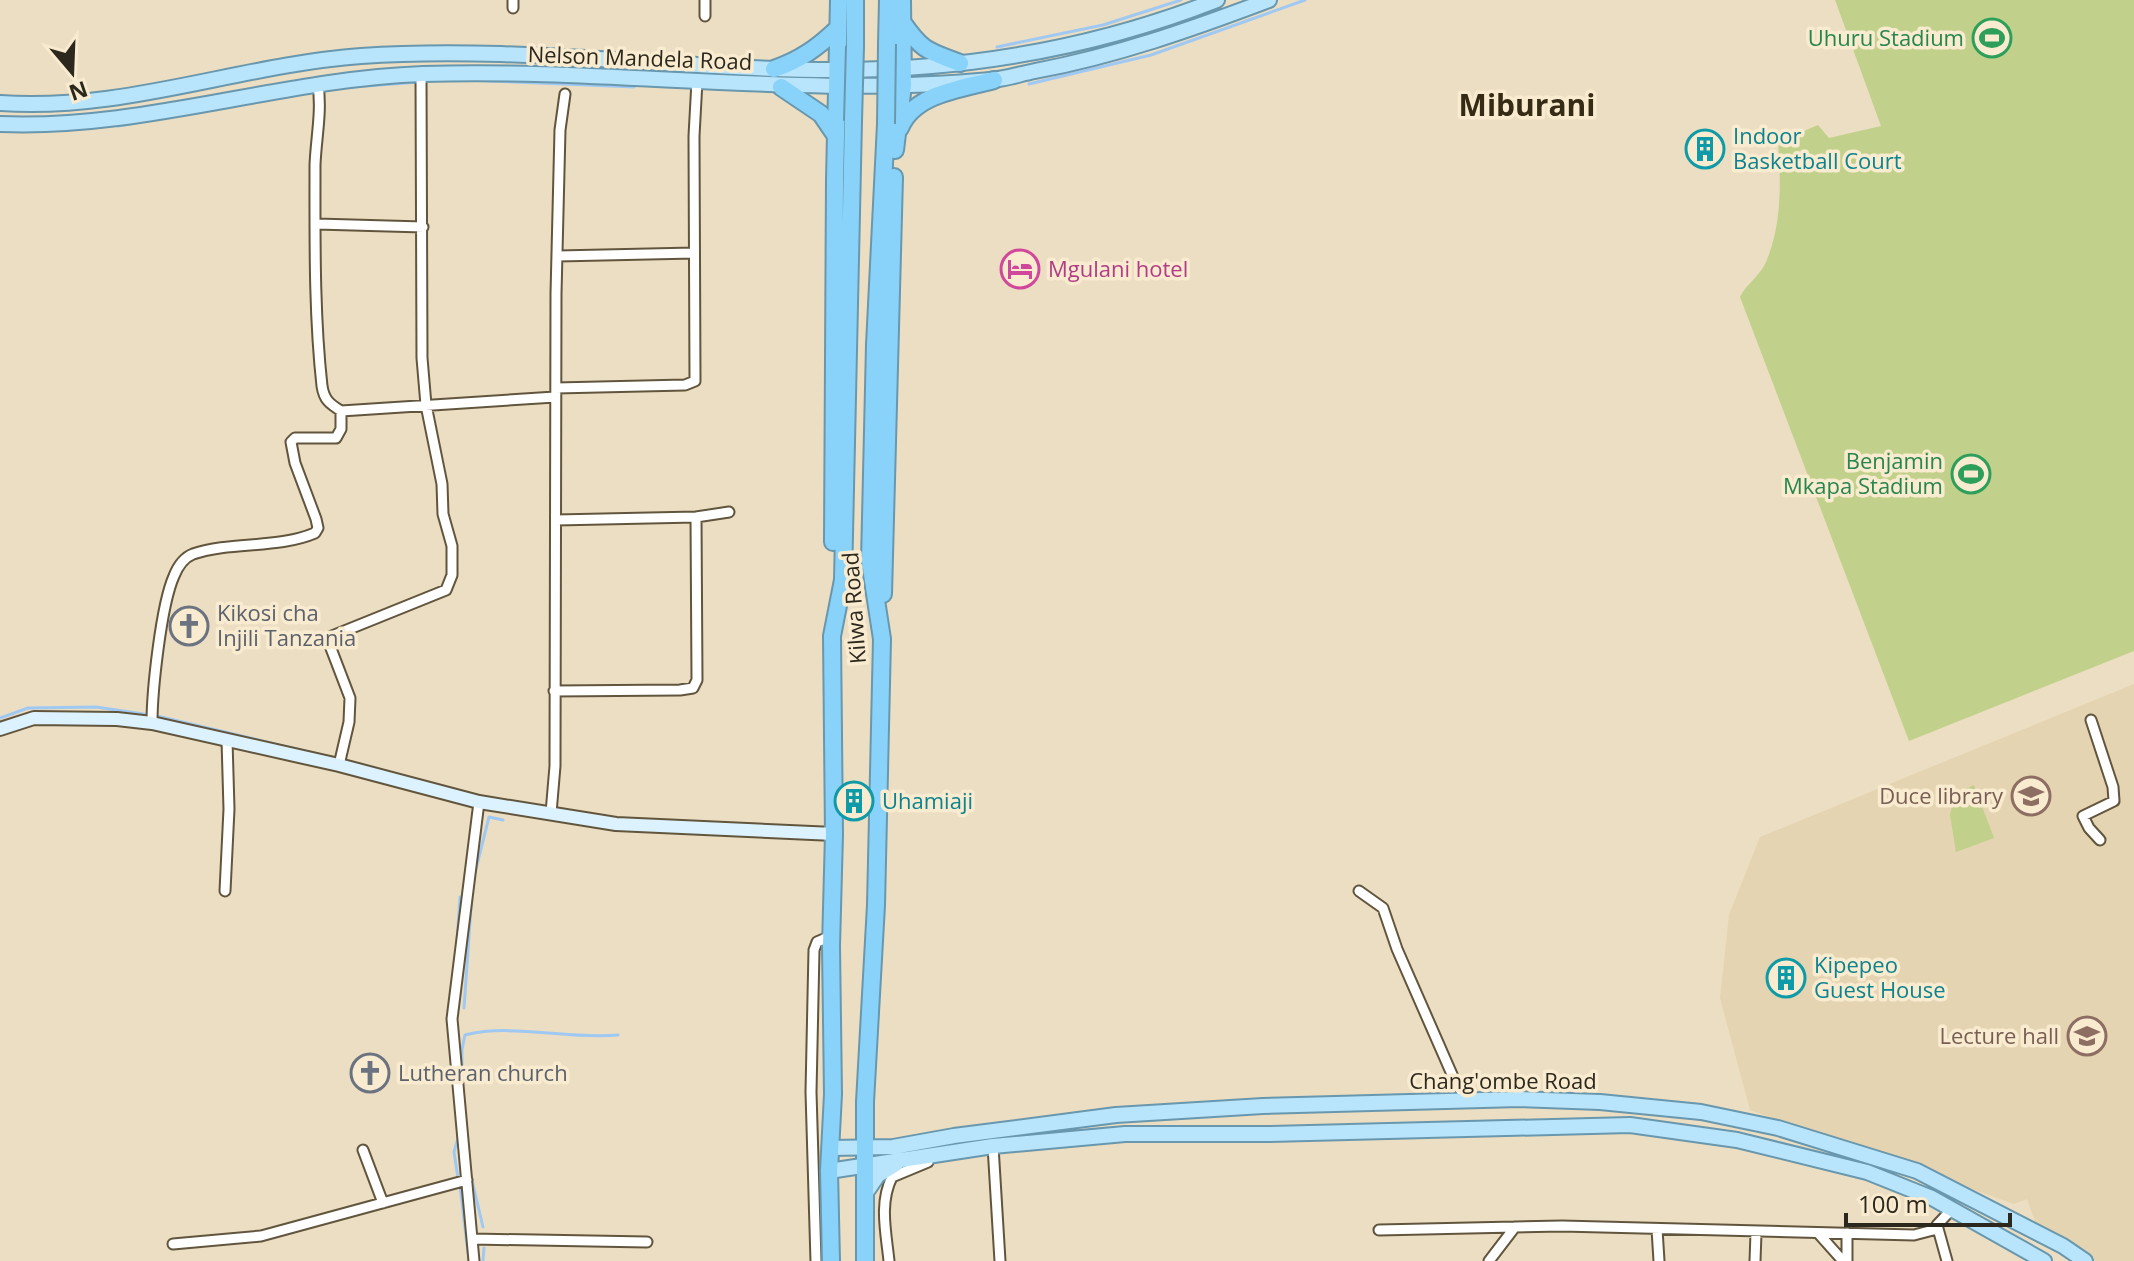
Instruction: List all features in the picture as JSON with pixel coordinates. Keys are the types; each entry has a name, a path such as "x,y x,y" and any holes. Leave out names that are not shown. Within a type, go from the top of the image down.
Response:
{"highway":[{"path":"832,636 839,0"},
{"name":"Kilwa Road","path":"831,1261 832,636 843,580 855,0"},
{"name":"Kilwa Road","path":"865,1261 864,1148 876,905 882,639 870,561 888,0"},
{"path":"882,639 895,141 903,76 902,0"},
{"path":"903,23 917,43 928,52 960,63"},
{"path":"774,69 799,60 837,29"},
{"path":"895,141 911,108 931,98 994,80"},
{"path":"781,87 821,114 837,138"}],"main road":[{"name":"Nelson Mandela Road","path":"0,124 101,121 318,85 421,74 495,74 837,88 960,63 1066,47 1147,25 1217,0"},
{"name":"Nelson Mandela Road","path":"0,103 57,104 120,99 240,73 358,56 511,53 994,80 1121,52 1269,0"},
{"name":"Chang'ombe Road","path":"830,1148 893,1147 1116,1115 1343,1102 1520,1099 1600,1102 1701,1112 1778,1128 1917,1171 2063,1246 2085,1261"},
{"path":"865,1123 873,1136 893,1147"},
{"name":"Chang'ombe Road","path":"829,1171 993,1146 1125,1134 1269,1134 1630,1125 1737,1140 1867,1172 1953,1208 2044,1261"},
{"path":"865,1194 884,1170 903,1160"}],"street":[{"path":"705,0 705,16"},
{"path":"339,765 349,722 350,698 327,638 446,590 452,575 452,546 443,514 442,484 426,405 421,310 421,74"},
{"path":"318,85 320,100 315,163 322,386 330,404 341,411 555,392 685,385 695,381 694,136 697,81"},
{"path":"551,813 555,789 555,392 560,130 565,94"},
{"path":"317,224 423,227"},
{"path":"558,256 694,253"},
{"path":"152,723 165,613 172,579 180,563 199,552 294,540 315,533 318,528 316,519 295,463 291,442 295,438 336,438 341,429 341,411"},
{"path":"556,520 696,517 729,512"},
{"path":"554,691 693,688 697,680 696,517"},
{"path":"0,729 34,718 117,719 152,723 339,765 479,802 616,824 834,834"},
{"path":"2091,720 2113,787 2114,801 2083,816 2100,840"},
{"path":"225,891 229,809 227,740"},
{"path":"474,1261 452,1019 479,802"},
{"path":"1359,891 1383,908 1397,949 1454,1079 1468,1102"},
{"path":"816,1261 811,1092 814,950 817,942 831,936"},
{"path":"993,1146 1000,1261"},
{"path":"363,1150 383,1203"},
{"path":"889,1261 884,1198 892,1177 942,1154"},
{"path":"173,1244 261,1236 467,1180"},
{"path":"1379,1230 1515,1227 1914,1235 1937,1229 1937,1225 1953,1208"},
{"path":"1937,1225 1947,1261"},
{"path":"1489,1261 1515,1227"},
{"path":"1657,1229 1659,1261"},
{"path":"1755,1261 1756,1233"},
{"path":"1818,1233 1845,1261"},
{"path":"1845,1261 1847,1233"},
{"path":"472,1239 647,1242"}],"shaded area":[{"path":"2134,684 2134,1261 2094,1261 2036,1224 2027,1199 2014,1204 1750,1110 1720,998 1729,915 1760,837"}],"green space":[{"name":"Benjamin Mkapa Stadium","path":"1835,0 2134,0 2134,651 1909,741 1740,297 1763,267 1775,233 1780,187 1778,142 1818,125 1829,138 1881,126"},
{"path":"1974,785 1994,838 1956,852 1950,815 1955,794"}],"waterway":[{"path":"997,47 1103,25 1181,0"},
{"path":"1029,84 1151,55 1305,0"},
{"path":"466,80 634,87"},
{"path":"352,87 420,82"},
{"path":"118,126 141,122"},
{"path":"0,718 28,708 96,707 157,716 322,755"},
{"path":"360,764 399,775"},
{"path":"475,873 489,817 503,820"},
{"path":"464,1008 472,893"},
{"path":"457,941 460,897"},
{"path":"462,1085 465,1035 502,1031 618,1035"},
{"path":"453,1080 456,1108"},
{"path":"458,1178 454,1152 459,1135"},
{"path":"470,1172 483,1227"},
{"path":"460,1186 469,1261"},
{"path":"483,1261 484,1248"}],"place":[{"name":"Uhuru Stadium","path":"1992,38"},
{"name":"Indoor Basketball Court","path":"1705,149"},
{"name":"Mgulani hotel","path":"1020,269"},
{"name":"Benjamin Mkapa Stadium","path":"1971,474"},
{"name":"Kikosi cha Injili Tanzania","path":"189,626"},
{"name":"Duce library","path":"2031,796"},
{"name":"Uhamiaji","path":"854,801"},
{"name":"Kipepeo Guest House","path":"1786,978"},
{"name":"Lecture hall","path":"2087,1036"},
{"name":"Lutheran church","path":"370,1073"}],"district":[{"name":"Miburani","path":"1527,106"}]}
